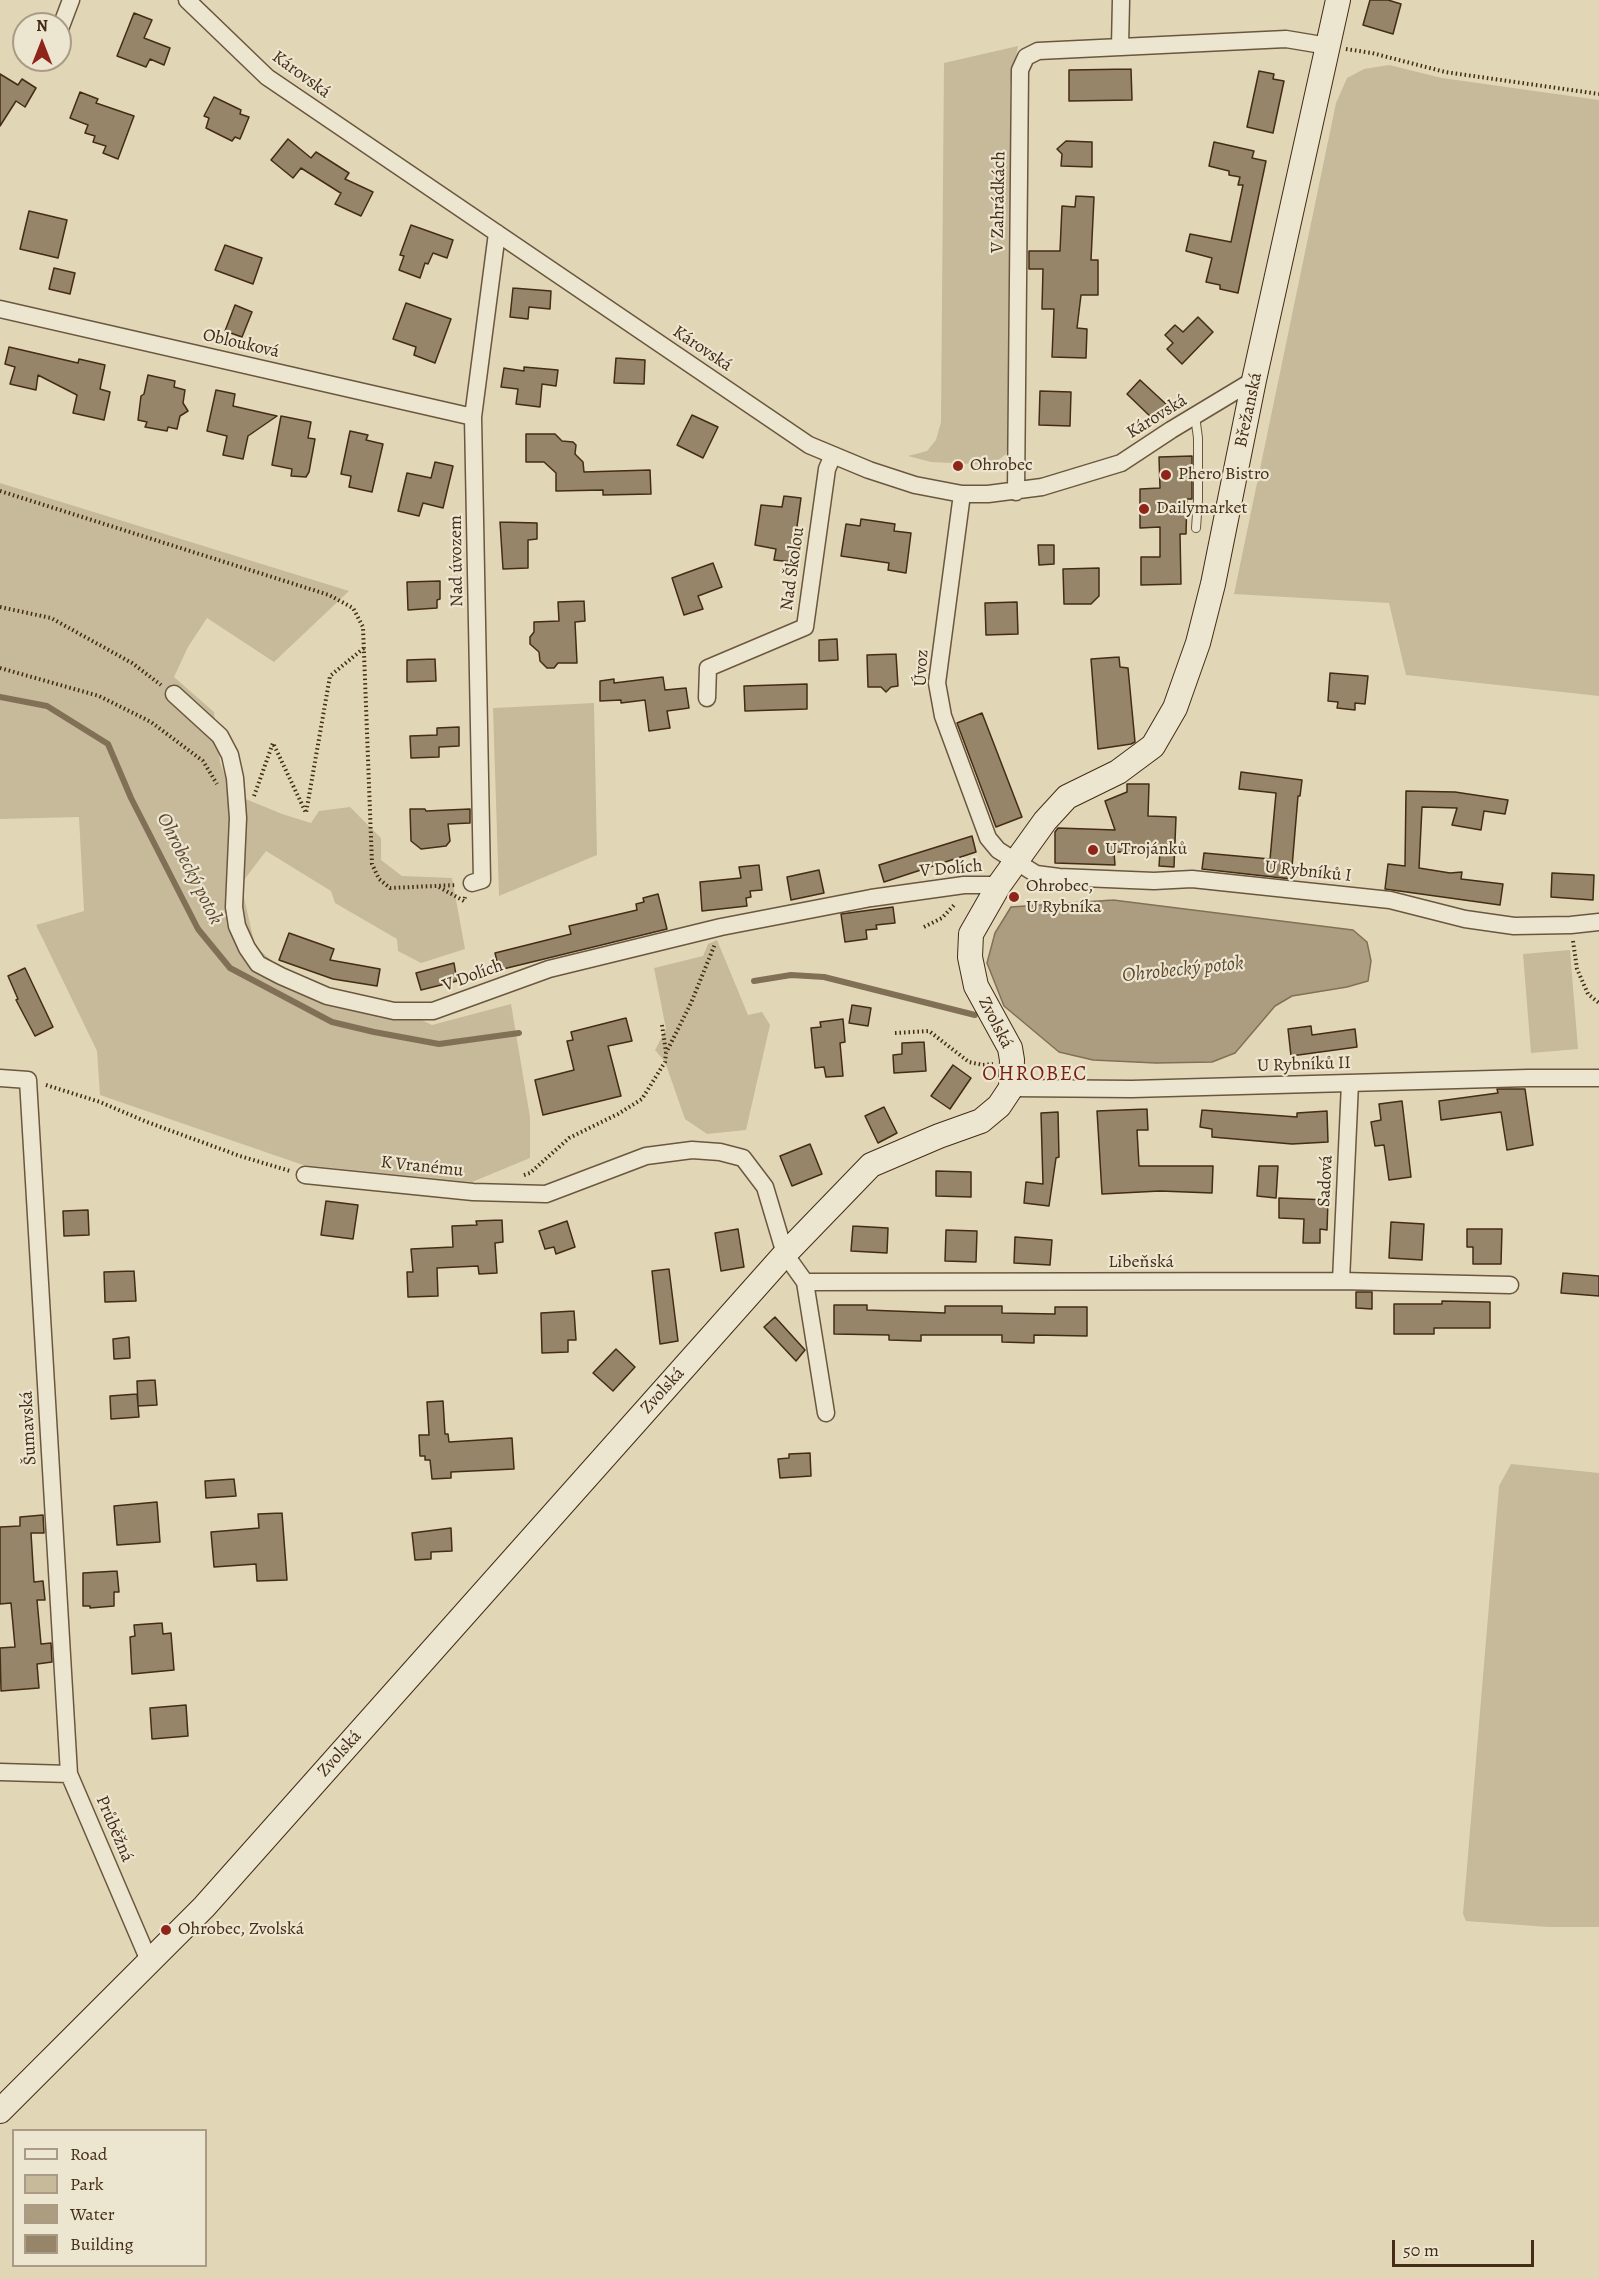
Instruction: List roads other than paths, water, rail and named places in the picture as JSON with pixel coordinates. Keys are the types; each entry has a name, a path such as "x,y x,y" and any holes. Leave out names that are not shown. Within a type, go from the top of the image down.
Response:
{"street":[{"name":"Károvská","path":"187,0 267,77 809,445 869,470 915,485 962,494 1016,492 1042,487 1121,463 1254,380"},
{"path":"1120,47 1121,0"},
{"name":"Břežanská","path":"999,885 1045,821 1067,797 1118,772 1153,746 1175,708 1198,643 1213,584 1254,380 1338,0"},
{"name":"V Zahrádkách","path":"1016,492 1020,70 1026,57 1038,51 1286,39 1328,46"},
{"name":"Nad úvozem","path":"472,883 482,880 473,417 497,233"},
{"name":"Oblouková","path":"0,309 473,417"},
{"name":"Nad Školou","path":"707,698 708,668 804,627 827,469 833,455"},
{"name":"Úvoz","path":"962,494 937,682 943,716 988,838 998,850 1015,861"},
{"name":"V Dolích","path":"174,694 220,736 230,755 235,778 238,818 234,907 237,926 247,948 258,964 327,996 394,1011 433,1011 549,969 721,927 871,898 964,885 999,885"},
{"name":"U Rybníků I","path":"1015,861 1036,874 1059,877 1154,881 1192,879 1390,900 1465,919 1514,926 1599,922"},
{"name":"Zvolská","path":"0,2111 150,1964 204,1907 784,1254 871,1165 981,1121 999,1106 1011,1088 1010,1048 976,986 970,957 971,934 999,885"},
{"name":"Šumavská","path":"0,1078 28,1080 69,1774"},
{"name":"U Rybníků II","path":"1011,1088 1132,1089 1599,1078"},
{"name":"Sadová","path":"1341,1281 1350,1083"},
{"name":"K Vranému","path":"305,1175 473,1192 546,1194 646,1156 692,1150 720,1152 743,1158 765,1187 784,1254"},
{"path":"784,1254 805,1282 826,1413"},
{"name":"Libeňská","path":"805,1282 1341,1281 1510,1285"},
{"path":"0,1772 69,1774"},
{"name":"Průběžná","path":"69,1774 150,1964"}],"lane":[{"path":"1195,416 1198,438 1196,528"}],"water":[{"path":"1113,900 1353,930 1367,942 1371,961 1368,981 1347,987 1292,996 1275,1006 1235,1053 1212,1062 1156,1063 1093,1060 1059,1052 1004,1006 987,963 995,933 1011,907"}],"waterway":[{"name":"Ohrobecký potok","path":"0,697 47,706 108,744 131,798 198,929 230,968 332,1022 374,1032 439,1044 519,1033"},
{"name":"Ohrobecký potok","path":"754,981 791,975 824,977 975,1015"}],"place":[{"name":"Ohrobec","path":"958,466"},
{"name":"Phero Bistro","path":"1166,475"},
{"name":"Dailymarket","path":"1144,509"},
{"name":"U Trojánků","path":"1093,850"},
{"name":"Ohrobec, U Rybníka","path":"1014,897"},
{"name":"Ohrobec, Zvolská","path":"166,1930"}],"district":[{"name":"OHROBEC","path":"1035,1075"}]}
